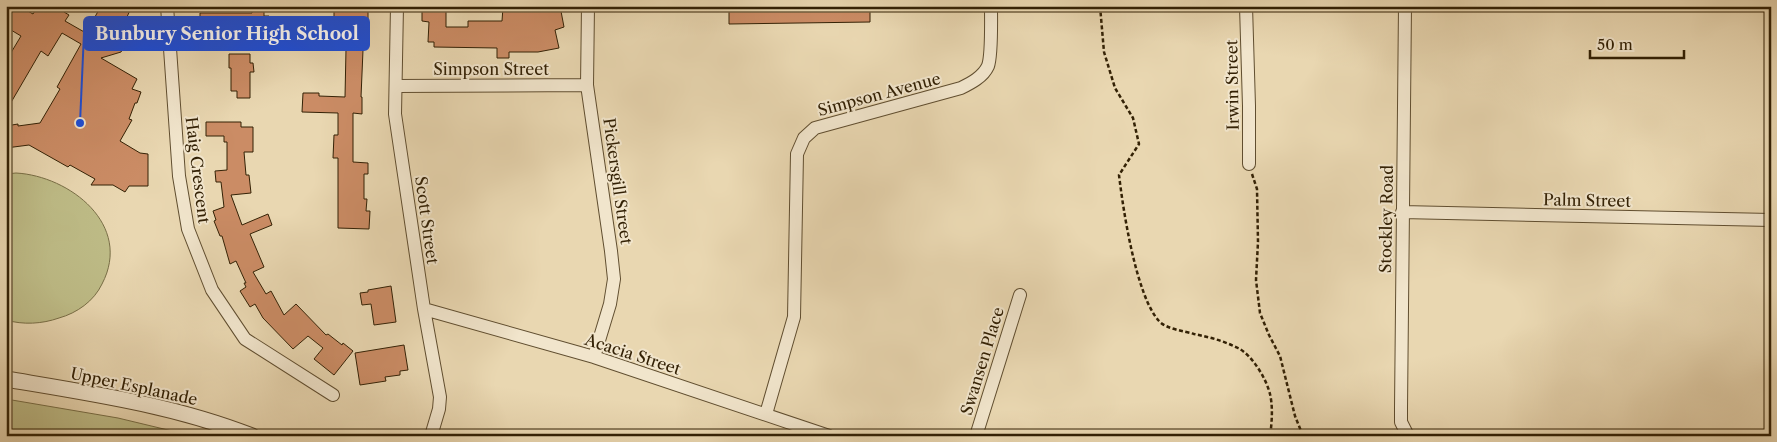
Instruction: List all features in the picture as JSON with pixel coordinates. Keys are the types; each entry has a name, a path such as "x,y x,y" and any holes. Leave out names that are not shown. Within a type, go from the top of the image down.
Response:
{"street":[{"name":"Haig Crescent","path":"167,6 179,176 188,229 212,290 245,340 333,395"},
{"name":"Scott Street","path":"397,6 396,114 424,309 440,396 431,436"},
{"name":"Pickersgill Street","path":"588,6 587,85 614,272 613,291 594,357"},
{"name":"Simpson Avenue","path":"766,414 794,317 798,154 804,138 815,128 961,88 976,80 988,66 991,6"},
{"name":"Irwin Street","path":"1246,6 1249,164"},
{"name":"Stockley Road","path":"1404,6 1400,408 1401,422 1407,433"},
{"name":"Simpson Street","path":"396,86 587,85"},
{"name":"Palm Street","path":"1402,212 1771,220"},
{"name":"Swansen Place","path":"976,436 1020,295"},
{"name":"Acacia Street","path":"424,309 594,357 829,436"},
{"name":"Upper Esplanade","path":"6,378 128,400 210,420 252,436"}],"path":[{"path":"1100,6 1104,52 1115,88 1133,118 1139,144 1119,175 1122,201 1148,307 1160,323 1212,338 1240,349 1257,365 1270,393 1272,420 1270,436"},
{"path":"1249,164 1257,189 1258,242 1256,280 1260,313 1280,356 1302,436"}],"shaded area":[{"path":"16,173 36,176 57,183 75,194 91,208 103,224 109,242 109,262 99,290 84,306 72,313 46,322 26,323 6,320 6,174"},
{"path":"6,399 118,418 193,436 6,436"}],"building":[{"path":"6,6 19,6 33,14 38,6 67,6 64,12 69,15 65,21 86,33 101,6 132,6 126,19 136,25 121,52 101,58 137,79 132,89 141,92 129,119 132,120 120,141 140,153 148,154 148,186 129,186 125,192 113,185 91,185 95,179 70,165 68,167 29,145 6,148 6,126 40,123 60,89 57,87 81,44 62,33 48,56 41,51 6,111 6,61 21,36 6,27"},
{"path":"560,6 564,27 555,30 559,48 538,52 509,52 509,58 497,58 497,48 434,47 434,42 428,42 429,22 422,21 422,10 446,10 446,27 468,27 468,21 502,21 503,7"},
{"path":"729,6 870,6 870,22 729,24"},
{"path":"340,7 368,8 368,19 365,19 365,24 334,24 334,9 340,9"},
{"path":"252,10 264,10 264,16 269,16 269,32 258,32 258,40 244,40 244,32 221,32 221,40 200,40 200,13 252,13"},
{"path":"346,49 363,50 362,114 353,113 353,162 368,163 368,174 364,174 364,199 367,199 366,211 370,211 369,229 338,228 338,158 333,158 334,135 338,135 338,113 302,112 303,93 319,93 319,96 345,97"},
{"path":"229,54 250,54 250,63 253,63 254,72 250,72 250,98 237,98 237,91 231,91"},
{"path":"206,122 241,122 241,127 253,127 253,152 244,152 246,175 249,175 251,193 231,195 242,225 268,214 272,225 250,234 264,267 253,272 266,294 271,291 284,315 296,304 326,335 328,334 353,351 334,375 314,359 323,348 308,336 293,349 263,318 255,304 250,307 240,291 246,287 244,283 246,283 236,261 230,264 222,236 220,236 214,221 216,220 213,211 224,207 221,182 216,182 215,171 227,170 227,142 224,142 224,136 206,136"},
{"path":"391,286 396,322 374,325 371,304 362,305 360,293"},
{"path":"404,345 408,370 400,371 400,375 385,377 386,381 360,385 355,353"}],"place":[{"name":"Bunbury Senior High School","path":"80,123"}]}
